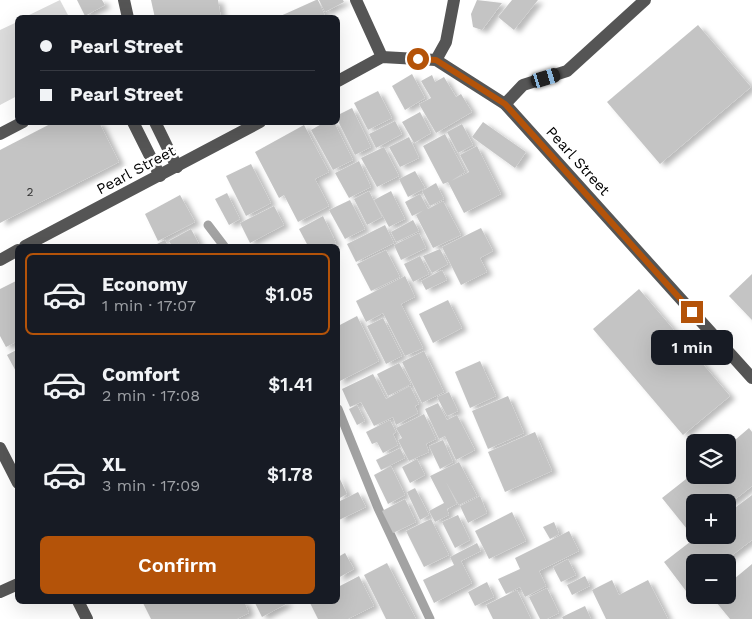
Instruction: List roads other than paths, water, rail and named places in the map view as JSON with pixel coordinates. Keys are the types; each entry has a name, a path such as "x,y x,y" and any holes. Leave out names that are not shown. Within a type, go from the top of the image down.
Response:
{"street":[{"path":"124,0 127,15"},
{"path":"340,80 382,57 356,0"},
{"path":"436,60 446,42 454,0"},
{"path":"505,104 522,84 567,71 645,0"},
{"name":"Pearl Street","path":"382,57 436,60 505,104 752,378"},
{"path":"0,134 17,125"},
{"path":"134,125 160,176"},
{"path":"156,125 177,167"},
{"name":"Pearl Street","path":"30,244 254,125"},
{"path":"0,260 15,252"},
{"path":"0,448 15,477"},
{"path":"0,592 15,585"},
{"path":"80,604 87,619"}],"waterway":[{"path":"208,225 222,244"},
{"path":"340,414 378,508 430,619"}]}
